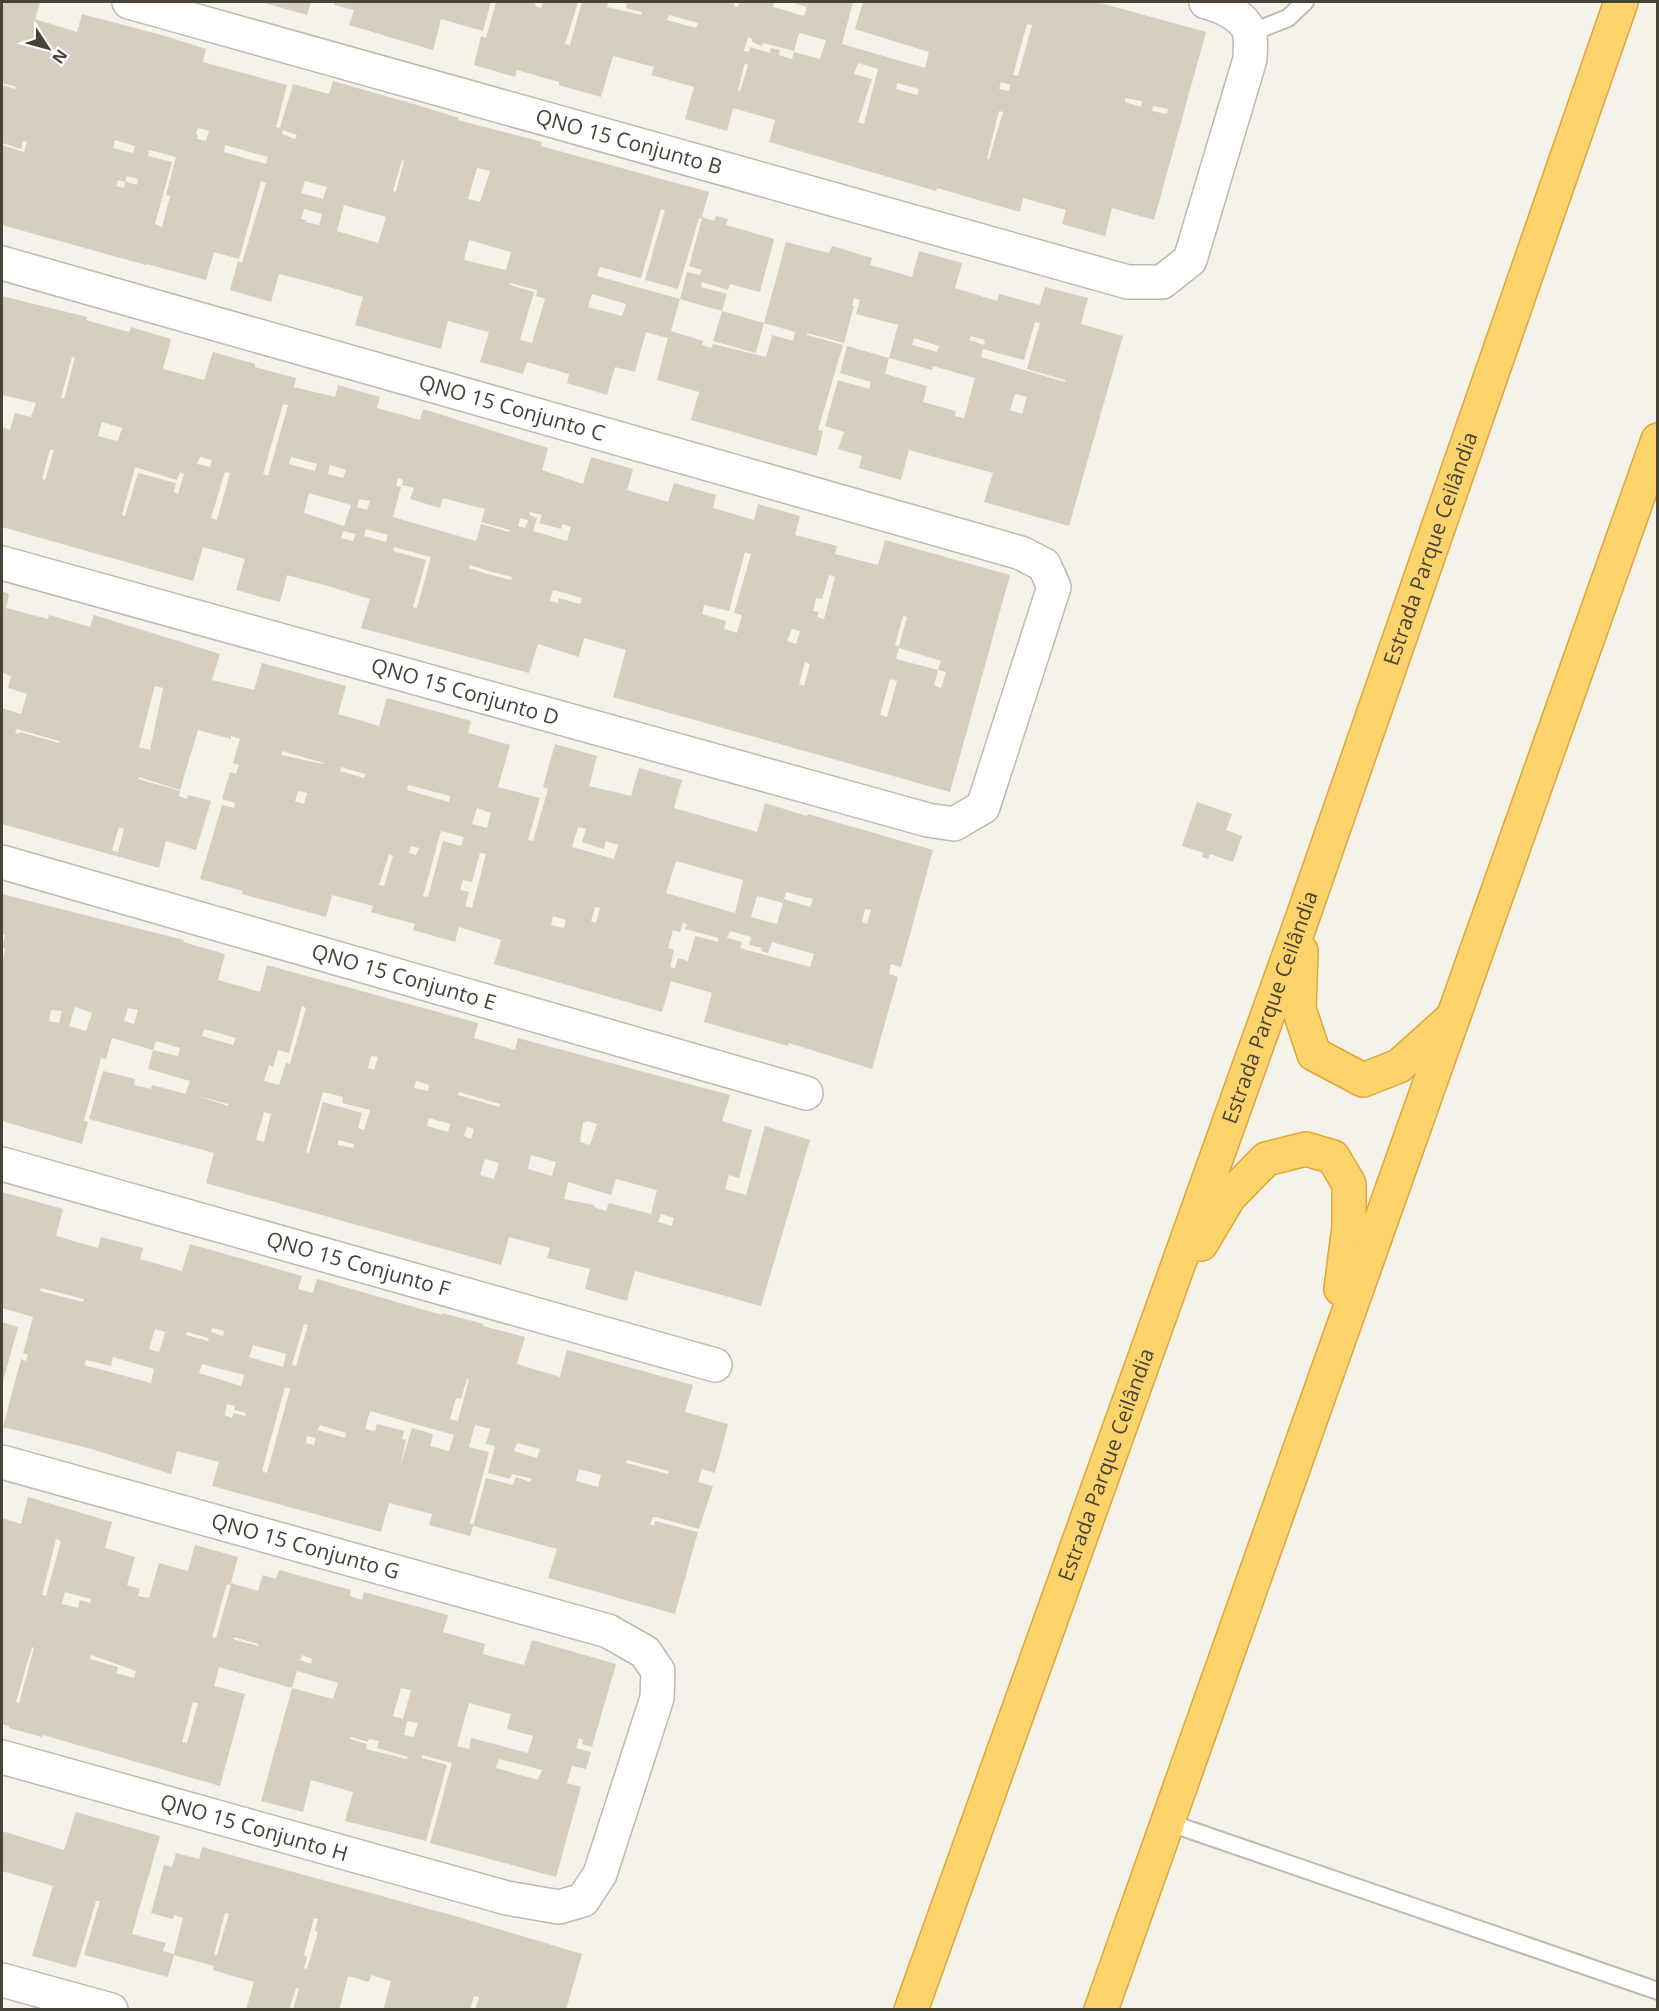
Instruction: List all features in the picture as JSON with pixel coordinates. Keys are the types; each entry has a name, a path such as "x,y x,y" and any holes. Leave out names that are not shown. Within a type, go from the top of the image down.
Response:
{"highway":[{"name":"Estrada Parque Ceilândia","path":"911,2010 1301,922 1621,2"},
{"path":"1101,2010 1658,441"},
{"path":"1301,922 1299,1009 1314,1054 1363,1080 1399,1066 1451,1019"},
{"path":"1163,1308 1229,1197 1266,1159 1306,1149 1333,1158 1349,1184 1349,1227 1332,1357"}],"street":[{"name":"QNO 15 Conjunto B","path":"129,2 1128,282 1162,282 1190,260 1250,59 1250,33"},
{"path":"1213,3 1241,20 1250,33"},
{"name":"QNO 15 Conjunto C","path":"2,263 1021,553 1044,565 1054,587 983,807 954,824 928,820"},
{"name":"QNO 15 Conjunto D","path":"2,563 928,820"},
{"name":"QNO 15 Conjunto E","path":"2,862 806,1093"},
{"name":"QNO 15 Conjunto F","path":"2,1164 715,1365"},
{"name":"QNO 15 Conjunto G","path":"2,1462 608,1632 645,1652 658,1671 657,1698 600,1874 583,1900 559,1907 507,1898"},
{"name":"QNO 15 Conjunto H","path":"2,1757 507,1898"},
{"path":"2,1980 111,2010"}],"lane":[{"path":"1250,33 1288,18 1305,2"},
{"path":"1167,1822 1658,1991"}],"building":[{"path":"2,2 40,3 35,19 77,32 82,14 206,49 203,62 287,85 276,127 280,128 293,84 329,94 333,81 459,118 458,120 542,142 541,146 709,192 702,217 714,221 716,216 728,219 726,225 774,239 760,292 730,284 728,290 702,282 701,287 727,294 722,311 680,299 671,331 703,341 702,345 711,348 713,344 766,357 772,335 793,341 795,332 764,323 786,242 829,253 832,246 872,258 870,265 912,277 919,251 962,263 955,288 997,301 999,294 1040,305 1045,287 1088,298 1081,324 1123,336 1069,526 984,502 993,473 909,450 901,480 859,468 862,456 838,449 844,432 825,426 838,380 869,389 871,382 840,373 847,346 889,358 898,325 856,314 860,300 854,298 844,343 807,333 807,335 843,345 818,430 823,431 817,456 691,420 699,392 657,380 668,338 646,332 635,372 615,367 607,395 567,383 569,374 527,362 523,374 480,362 489,332 448,321 441,349 355,325 363,297 322,285 279,274 271,302 230,290 238,261 242,263 266,183 261,181 239,259 214,252 206,280 2,225 2,145 24,152 27,142 23,141 21,149 2,143 2,85 16,89 16,87 2,83","holes":["198,128 209,131 206,141 197,139 196,134","283,130 297,135 295,139 282,134","115,140 135,146 133,153 113,148","225,145 268,157 266,164 224,152","149,150 176,157 166,195 170,196 162,227 155,224 172,162 148,156","402,160 404,161 396,192 393,191","477,168 490,171 480,202 468,199","127,176 138,179 137,185 125,181","118,180 125,182 124,188 116,186","305,181 327,187 323,199 301,193","344,205 386,217 378,243 337,231","304,209 322,214 319,225 306,222 307,220 301,219","661,209 665,210 645,280 678,289 699,218 702,219 689,266 702,270 700,275 687,272 680,299 597,276 600,267 641,278","469,240 511,252 506,270 464,260","510,283 537,290 536,296 545,299 532,343 520,340 534,292 510,285","592,294 626,304 622,316 588,307","1035,322 1040,323 1027,369 1065,380 1065,382 981,357 983,349 1024,360","971,336 985,340 984,345 969,340","914,338 939,346 937,352 912,345","889,358 932,370 933,366 975,378 964,418 955,416 956,411 923,402 927,386 885,374","1015,394 1027,397 1022,414 1010,410"]},
{"path":"261,2 311,2 307,15"},
{"path":"335,2 491,2 483,31 441,19 433,50 349,25 354,10 334,5"},
{"path":"496,2 536,2 535,6 541,8 543,2 578,2 565,44 570,45 582,2 608,2 607,7 641,15 642,12 626,8 627,4 621,2 735,2 734,6 738,7 740,2 774,2 773,7 804,16 807,7 790,2 853,2 842,44 925,68 929,52 855,29 863,2 1097,2 1206,32 1154,220 1112,208 1105,236 1062,224 1066,210 1023,198 1020,212 937,188 936,191 769,142 775,120 733,108 727,131 685,119 694,87 651,75 654,67 613,56 601,97 517,70 515,77 474,65 481,36 486,38","holes":["669,15 698,23 696,28 667,20","1027,24 1032,25 1018,76 1013,75","799,33 826,40 820,59 794,52 792,59 779,55 780,50 771,48 770,53 750,47 749,52 744,51 748,37 752,39 752,42 762,46 763,43 794,51","745,63 748,65 740,91 738,90","858,63 878,69 864,124 858,122 872,79 854,74","1001,82 1010,85 1009,91 999,89","897,83 919,89 917,95 896,89","1125,98 1142,101 1141,107 1125,102","1153,106 1168,109 1167,114 1152,111","999,111 1003,112 989,159 987,159"]},
{"path":"2,296 87,317 86,320 129,332 131,327 171,339 163,369 204,380 213,352 296,378 294,387 335,397 338,385 380,397 377,408 420,420 423,409 548,448 542,470 583,484 591,457 633,469 627,490 668,502 674,483 716,495 713,508 754,520 758,504 800,516 795,535 837,546 835,554 878,565 885,540 1010,575 950,792 613,697 626,650 584,638 579,657 538,644 529,673 361,628 370,599 328,586 287,575 280,602 236,590 245,559 203,547 193,581 2,527 2,427 10,430 15,413 31,417 36,403 2,395","holes":["72,357 75,358 64,399 61,398","283,404 288,405 268,476 263,474","102,422 122,428 118,441 98,436","50,449 54,450 45,480 42,479","200,457 212,460 210,467 197,464","291,457 317,464 315,471 289,464","330,465 346,470 343,478 328,474","135,467 177,480 180,472 184,474 178,494 174,492 176,483 138,473 125,516 122,515","225,472 230,473 217,520 211,518","398,478 403,480 402,485 414,488 410,499 440,508 443,498 485,509 481,522 510,530 509,532 481,524 476,541 393,517 401,487 396,486","309,493 351,505 344,526 304,513","359,499 370,501 367,510 357,507","530,512 542,515 539,523 561,529 562,524 571,527 567,541 533,531 537,518 529,515","520,518 528,520 525,528 518,526","366,529 388,535 386,542 364,536","343,531 356,534 353,541 341,538","394,547 431,557 417,608 413,607 426,560 393,551","745,552 751,554 734,613 742,615 737,633 724,629 726,621 702,614 704,605 729,611","470,565 512,577 511,580 469,568","829,575 835,577 824,619 817,617 819,612 813,611 816,598 822,599","553,590 582,598 580,604 559,598 558,603 550,601","903,616 907,617 899,646 895,645","792,629 800,631 796,644 787,641","899,648 941,661 938,670 896,659","805,662 810,664 804,686 799,684","938,670 946,672 941,688 934,685","890,679 897,681 887,717 880,715"]},
{"path":"722,311 764,323 756,353 713,341"},
{"path":"2,591 9,594 6,608 48,619 49,615 90,627 94,615 220,654 212,680 254,690 262,663 346,686 338,714 379,726 387,698 471,721 468,733 510,745 498,787 540,798 528,840 533,841 548,789 543,787 555,744 597,756 589,786 631,796 639,768 682,780 674,808 757,832 765,803 933,850 901,967 891,964 889,974 898,977 872,1069 789,1043 788,1046 704,1022 712,993 671,981 662,1012 494,964 501,940 459,927 455,942 413,930 415,924 371,912 373,906 332,895 326,917 242,894 243,891 200,879 222,805 234,808 235,803 222,799 230,772 236,774 239,765 233,763 240,739 231,736 231,739 198,730 180,790 139,777 138,779 180,791 179,796 187,799 188,795 211,801 196,850 166,841 159,868 2,824 2,708 21,714 27,694 8,688 11,676 2,673","holes":["155,686 163,688 150,750 139,747","17,729 59,741 59,743 20,732 15,733","282,751 323,764 281,755","341,767 365,774 364,778 340,771","408,785 450,796 449,802 407,790","298,791 307,793 304,804 295,801","477,808 491,813 487,828 472,824","119,827 124,829 118,852 112,850","578,827 586,829 582,842 604,849 606,841 618,845 614,859 572,847","441,831 464,837 461,846 443,841 428,897 423,896","411,846 419,848 416,855 409,853","480,853 486,854 472,908 465,906 469,892 460,890 463,880 472,882","389,854 393,856 384,886 379,885","676,861 743,880 735,913 666,893","786,892 813,899 810,907 784,899","757,896 783,903 777,924 751,917","595,907 600,908 596,923 591,921","865,909 871,910 867,924 862,922","553,916 566,920 564,928 551,925","683,923 687,924 685,929 719,938 718,942 695,936 688,961 678,958 675,968 670,967 674,950 668,948 673,930 680,932","730,931 751,937 749,945 762,948 761,951 768,953 772,942 814,954 810,967 740,948 742,942 727,938"]},
{"path":"1197,802 1232,814 1226,830 1242,836 1233,862 1210,854 1208,859 1202,857 1204,853 1182,846"},
{"path":"2,894 184,940 183,942 225,954 218,980 260,992 267,965 478,1023 474,1038 515,1050 518,1038 730,1095 722,1121 752,1130 739,1178 729,1175 725,1189 746,1195 765,1126 810,1140 761,1306 635,1271 627,1301 585,1289 590,1269 547,1258 550,1248 509,1237 501,1265 206,1183 214,1153 89,1119 103,1071 135,1079 134,1085 151,1089 152,1085 186,1094 190,1081 148,1069 153,1050 112,1038 106,1059 101,1058 84,1121 88,1122 82,1144 2,1121 2,962 5,949 2,947 5,935 2,934","holes":["302,1006 306,1008 290,1064 286,1063 279,1085 264,1081 269,1065 273,1067 278,1050 289,1053","75,1007 92,1013 86,1031 69,1026","128,1008 138,1010 134,1024 124,1021","51,1010 62,1011 59,1023 49,1021","204,1029 236,1038 233,1045 202,1036","156,1041 180,1048 178,1056 153,1050","371,1056 378,1057 374,1070 368,1068","416,1081 429,1085 428,1091 414,1088","323,1092 343,1097 342,1103 370,1110 364,1130 358,1128 362,1113 323,1102 309,1153 306,1152","459,1092 500,1104 499,1107 458,1095","195,1095 228,1104 228,1106","264,1112 271,1114 264,1142 256,1140","429,1118 450,1124 448,1132 427,1126","583,1122 597,1124 590,1145 580,1142","467,1127 474,1129 471,1139 464,1136","339,1140 354,1144 353,1148 337,1145","531,1155 556,1162 552,1176 528,1169","485,1159 499,1163 494,1179 480,1175","616,1179 657,1190 651,1214 609,1203 606,1211 594,1205 564,1199 568,1182 611,1195","661,1214 674,1218 672,1226 658,1222"]},
{"path":"2,1192 63,1209 56,1236 98,1248 101,1237 143,1248 140,1259 182,1271 190,1244 302,1276 298,1289 313,1293 317,1279 525,1337 517,1364 560,1377 567,1350 693,1385 685,1412 728,1424 715,1473 702,1469 698,1482 713,1486 699,1529 656,1517 653,1517 650,1524 654,1526 655,1521 698,1532 675,1614 548,1578 557,1549 473,1526 470,1536 429,1525 432,1514 389,1503 381,1532 212,1486 219,1462 177,1451 171,1474 88,1448 3,1427 21,1359 26,1361 28,1355 23,1353 33,1317 2,1308","holes":["41,1288 84,1299 83,1302 40,1291","304,1324 308,1325 296,1366 292,1364","212,1328 224,1331 223,1336 211,1332","155,1329 165,1332 159,1352 149,1349","187,1332 209,1338 208,1341 186,1335","253,1345 286,1354 283,1367 249,1357","113,1357 154,1369 151,1383 84,1365 86,1360 111,1366","202,1364 244,1375 241,1386 199,1373","467,1379 469,1379 458,1421 450,1419 456,1398 461,1399","285,1387 290,1389 267,1473 262,1471","227,1404 235,1406 234,1410 246,1413 245,1416 234,1413 232,1418 225,1415","370,1411 454,1435 449,1451 430,1446 433,1434 412,1428 400,1467 406,1440 402,1439 404,1431 377,1424 375,1431 365,1429","320,1425 346,1433 345,1438 318,1430","475,1425 490,1429 486,1444 495,1446 488,1473 510,1479 512,1474 532,1479 530,1482 516,1477 513,1485 486,1478 474,1524 470,1523 489,1452 469,1447","307,1436 316,1438 314,1445 306,1443","517,1443 540,1449 537,1458 514,1451","627,1460 669,1471 668,1474 626,1463","579,1469 601,1475 598,1487 576,1481"]},
{"path":"2,1322 18,1327 2,1385"},
{"path":"28,1497 112,1522 105,1548 135,1557 127,1585 140,1589 138,1596 149,1598 159,1563 188,1571 195,1545 238,1557 231,1583 258,1591 263,1575 276,1579 279,1570 351,1590 350,1596 362,1600 364,1592 448,1615 443,1632 485,1644 483,1654 524,1665 532,1640 616,1664 592,1747 582,1744 583,1740 579,1738 576,1748 591,1752 586,1769 572,1766 567,1783 581,1787 556,1877 430,1843 452,1763 422,1755 422,1758 447,1765 426,1841 345,1821 353,1792 311,1780 303,1812 261,1801 292,1688 219,1667 214,1686 245,1694 220,1786 43,1735 42,1737 9,1728 2,1724 2,1518 21,1524","holes":["56,1539 61,1541 46,1596 42,1595","227,1584 231,1585 216,1638 212,1637","65,1592 91,1599 90,1603 80,1600 78,1608 62,1604","234,1637 258,1644 258,1646 233,1639","32,1647 34,1648 19,1703 16,1702","91,1655 136,1671 134,1678 116,1673 118,1667 90,1659","302,1655 312,1659 311,1664 300,1660","297,1671 338,1683 333,1699 292,1688","401,1688 411,1690 403,1719 393,1716","193,1702 198,1703 187,1743 182,1742","469,1703 511,1714 507,1729 533,1736 528,1753 471,1738 469,1749 457,1746","407,1721 418,1723 414,1737 404,1735","351,1737 368,1742 369,1739 379,1741 377,1748 408,1757 407,1759 366,1749 367,1744 350,1739","499,1759 542,1770 538,1780 496,1768"]},
{"path":"76,1812 160,1836 132,1934 166,1943 163,1951 174,1954 183,1918 174,1915 173,1919 151,1913 164,1865 172,1867 176,1853 199,1859 202,1847 455,1916 582,1954 566,2010 475,2010 479,1997 474,1996 470,2010 383,2010 391,1981 371,1975 369,1982 348,1976 339,2010 293,2010 299,1989 296,1988 289,2010 246,2010 254,1982 213,1970 214,1966 174,1955 168,1977 84,1955 100,1901 96,1901 76,1968 32,1956 53,1886 2,1871 2,1831 64,1850","holes":["225,1913 229,1914 217,1955 214,1955","314,1918 318,1919 315,1931 318,1932 307,1969 304,1968 307,1957 304,1955"]}]}
